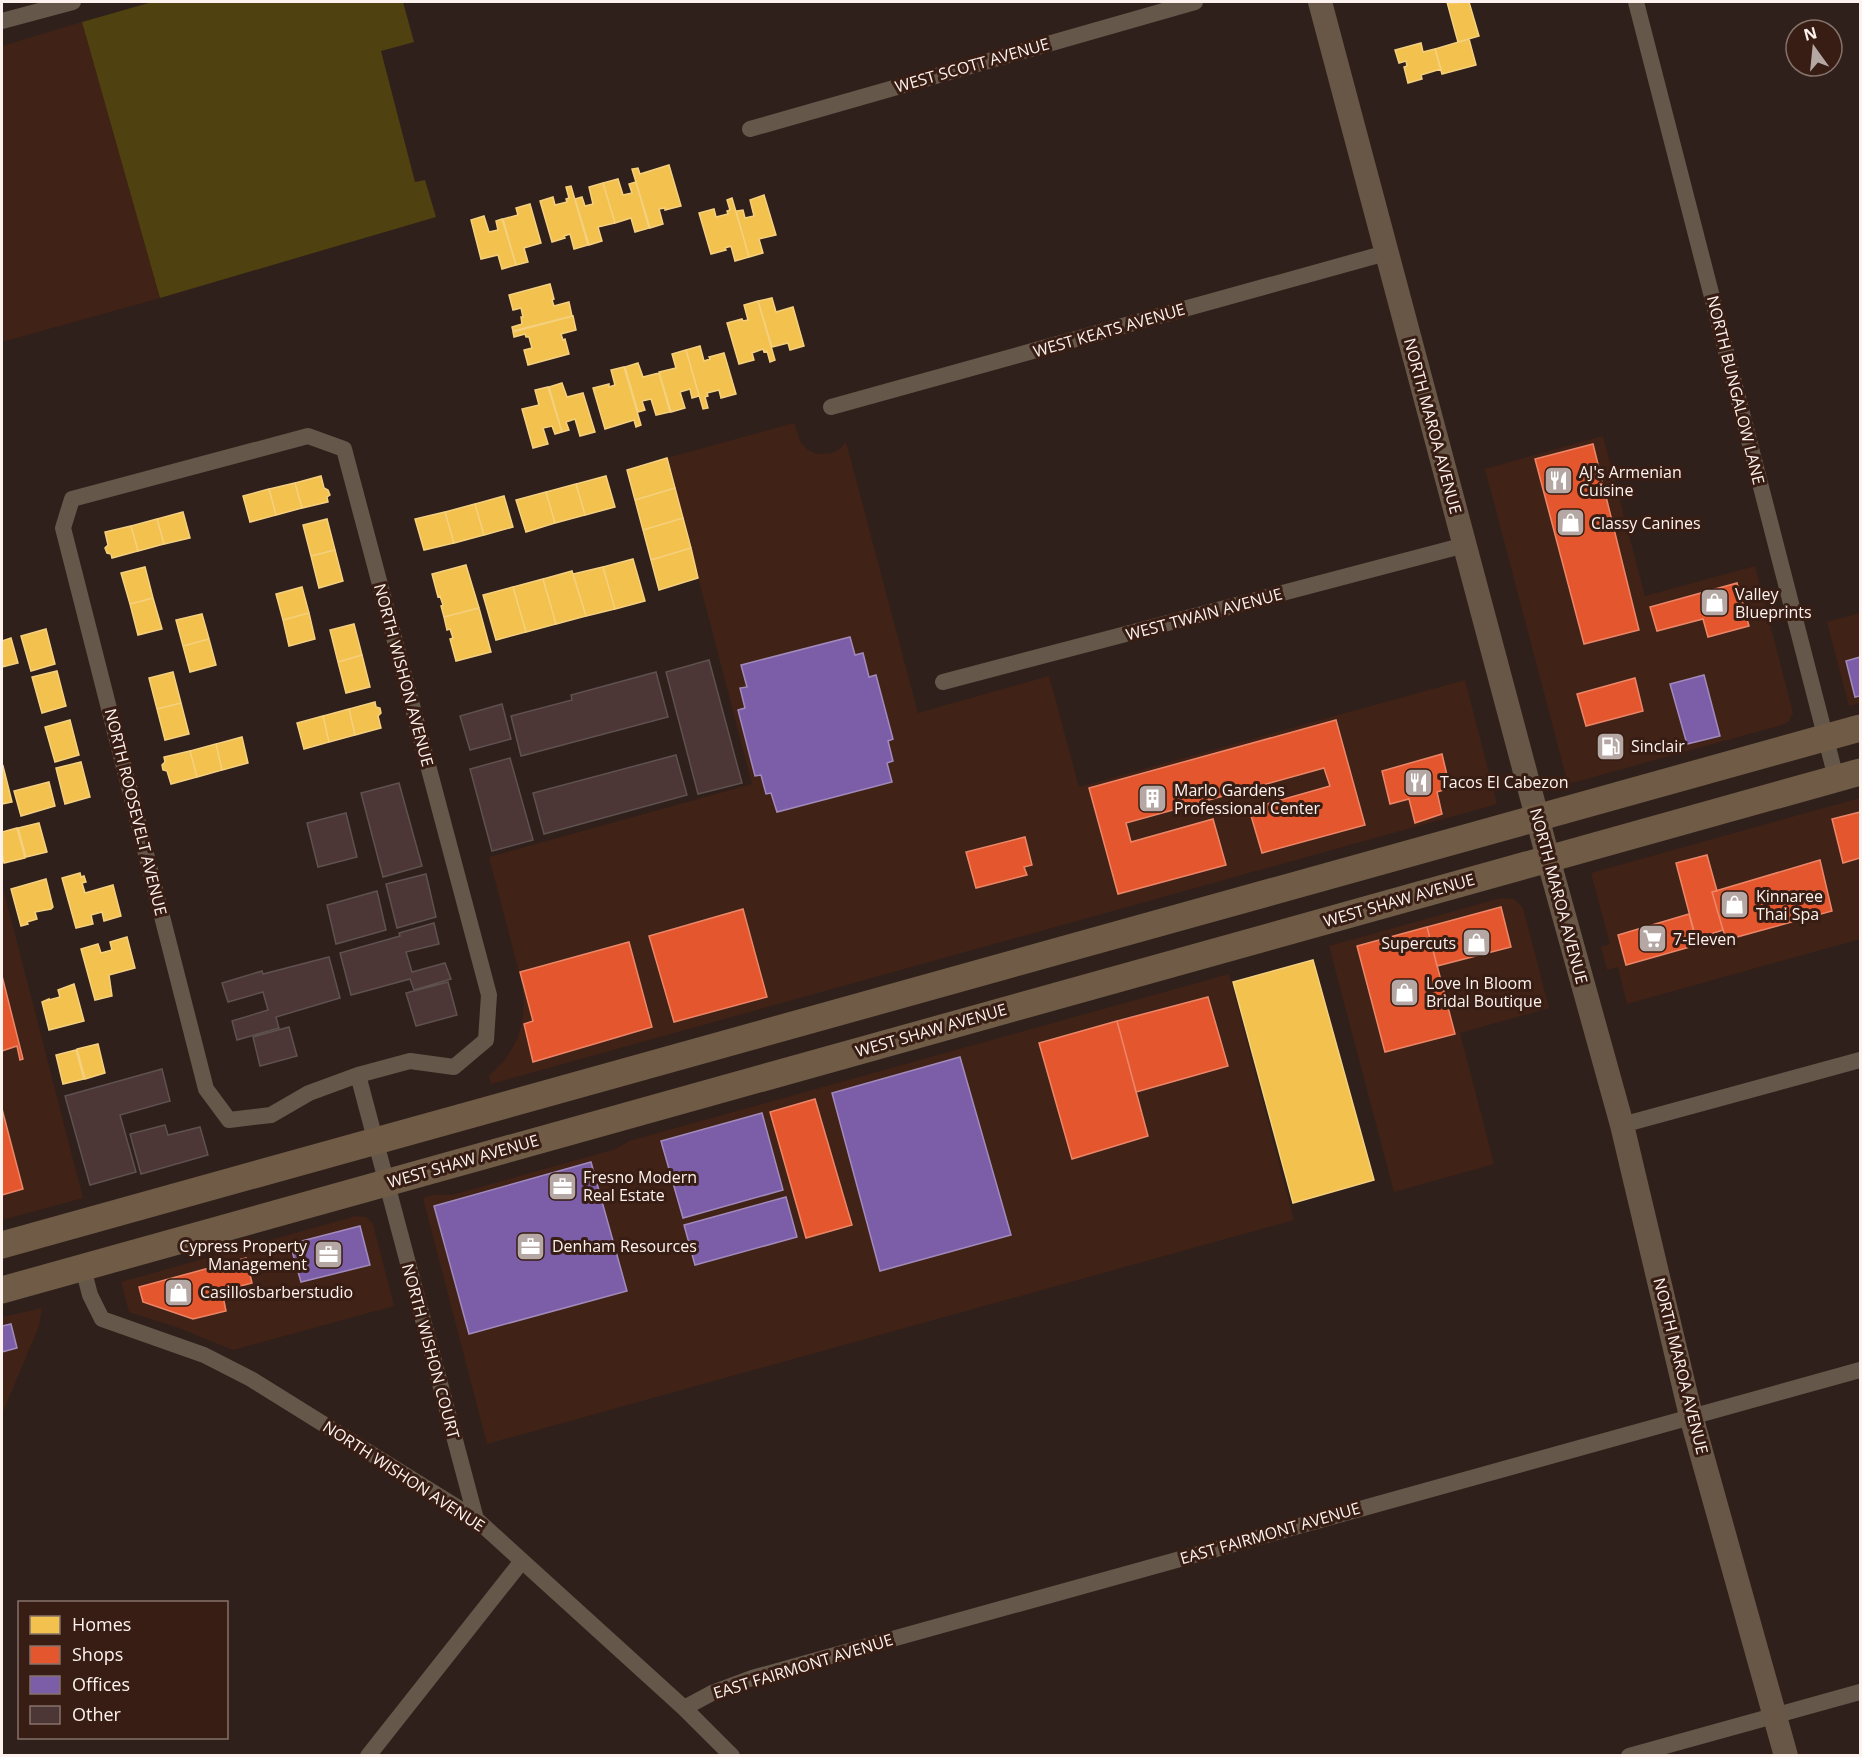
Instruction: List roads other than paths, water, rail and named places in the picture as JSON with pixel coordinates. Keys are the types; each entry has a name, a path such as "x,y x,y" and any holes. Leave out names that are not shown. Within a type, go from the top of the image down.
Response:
{"main road":[{"name":"NORTH MAROA AVENUE","path":"1320,2 1537,818 1622,1125 1692,1416 1786,1755"},
{"path":"2,1245 1860,728"},
{"name":"WEST SHAW AVENUE","path":"2,1290 1848,775"}],"street":[{"path":"2,21 73,2"},
{"name":"WEST SCOTT AVENUE","path":"750,129 1194,2"},
{"name":"NORTH BUNGALOW LANE","path":"1636,2 1825,738 1848,775"},
{"name":"WEST KEATS AVENUE","path":"831,407 1386,253"},
{"name":"NORTH WISHON AVENUE","path":"72,499 308,436 344,449 489,995 486,1040 454,1067 410,1061 358,1075 309,1093 271,1115 229,1120"},
{"name":"NORTH ROOSEVELT AVENUE","path":"72,499 63,528 206,1089 229,1120"},
{"name":"WEST TWAIN AVENUE","path":"943,682 1465,545"},
{"path":"1622,1125 1860,1060"},
{"path":"358,1075 387,1182"},
{"name":"NORTH WISHON COURT","path":"387,1182 476,1519"},
{"name":"NORTH WISHON AVENUE","path":"83,1268 90,1295 102,1319 204,1355 251,1379 476,1519 684,1708 732,1755"},
{"name":"EAST FAIRMONT AVENUE","path":"684,1708 712,1693 752,1678 1860,1370"},
{"path":"368,1755 522,1561"},
{"path":"1629,1755 1860,1692"}],"place":[{"name":"AJ's Armenian Cuisine","path":"1558,481"},
{"name":"Classy Canines","path":"1570,523"},
{"name":"Valley Blueprints","path":"1714,603"},
{"name":"Sinclair","path":"1610,746"},
{"name":"Tacos El Cabezon","path":"1419,782"},
{"name":"Marlo Gardens Professional Center","path":"1153,799"},
{"name":"Kinnaree Thai Spa","path":"1735,905"},
{"name":"7-Eleven","path":"1652,939"},
{"name":"Supercuts","path":"1477,943"},
{"name":"Love In Bloom Bridal Boutique","path":"1405,992"},
{"name":"Fresno Modern Real Estate","path":"562,1186"},
{"name":"Denham Resources","path":"531,1246"},
{"name":"Cypress Property Management","path":"328,1255"},
{"name":"Casillosbarberstudio","path":"179,1292"}]}
